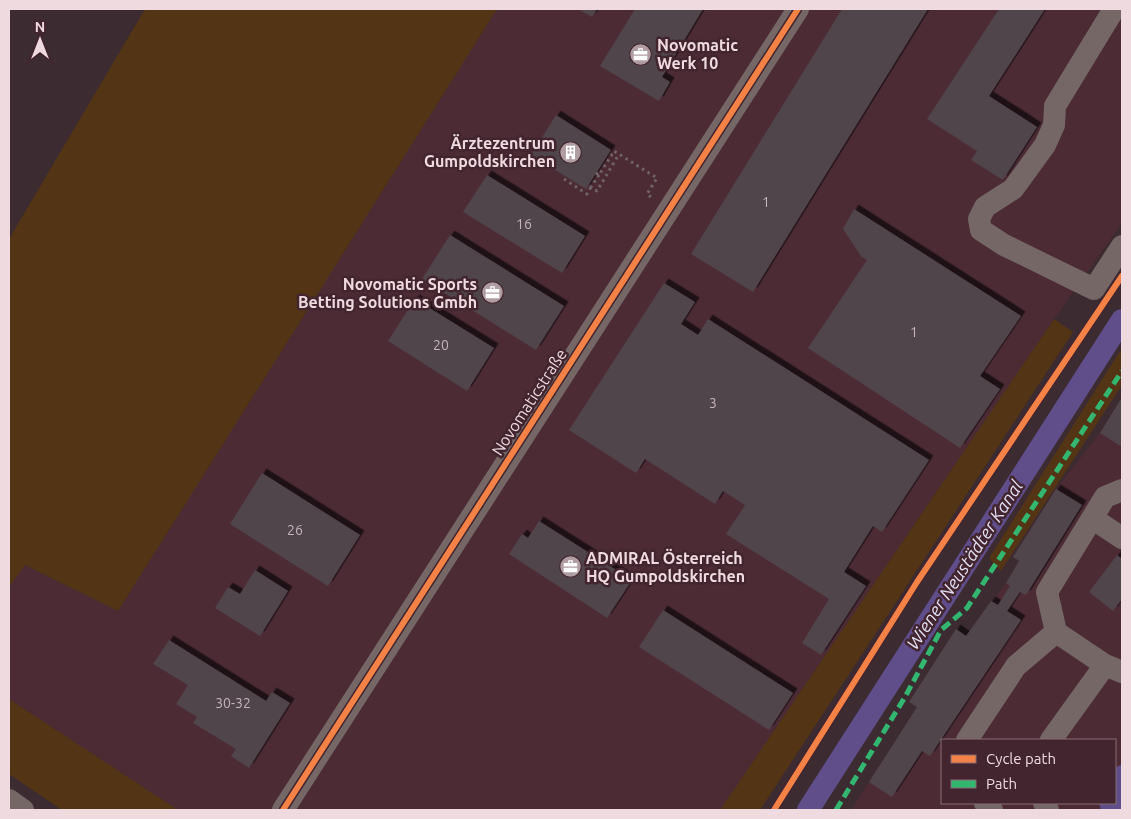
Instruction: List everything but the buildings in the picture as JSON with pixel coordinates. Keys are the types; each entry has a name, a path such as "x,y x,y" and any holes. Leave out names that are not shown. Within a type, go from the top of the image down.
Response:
{"street":[{"name":"Novomaticstraße","path":"283,810 798,9"},
{"path":"1114,9 1055,106 1054,124 1045,145 1013,189 985,207 979,219 981,230 1004,245 1094,289 1122,246"},
{"path":"1051,739 1114,668 1056,632 1047,592 1105,497 1122,490"},
{"path":"1092,518 1122,538"},
{"path":"968,739 1016,666 1056,632"},
{"path":"9,800 23,810"}],"path":[{"path":"564,179 587,194 614,151 657,178 647,194 657,200"},
{"path":"591,187 597,191 619,154"}],"shaded area":[{"path":"145,9 497,9 118,611 25,565 9,587 9,239"},
{"path":"497,9 1122,9 1122,223 1054,319 720,810 178,810 9,699 9,587 25,565 118,611"},
{"path":"1054,319 1073,332 760,810 720,810"},
{"path":"1122,348 1122,385 1001,571 989,558"},
{"path":"1122,397 1122,810 851,810 917,707 909,702 956,629 966,636 1006,583 1019,561 1013,557 1056,489 1100,433"},
{"path":"9,699 178,810 62,810 9,774"},
{"path":"1122,764 1122,810 1101,810 1099,804 1116,804 1116,767"}],"waterway":[{"name":"Wiener Neustädter Kanal","path":"808,810 1122,320"}],"marked path":[{"path":"836,810 905,697 941,630 967,608 1122,371"}],"cycle path":[{"path":"283,810 798,9"},
{"path":"774,810 917,582 1122,276"}],"place":[{"name":"Novomatic Werk 10","path":"641,54"},
{"name":"Ärztezentrum Gumpoldskirchen","path":"571,152"},
{"name":"Novomatic Sports Betting Solutions Gmbh","path":"493,293"},
{"name":"ADMIRAL Österreich HQ Gumpoldskirchen","path":"570,567"}]}
